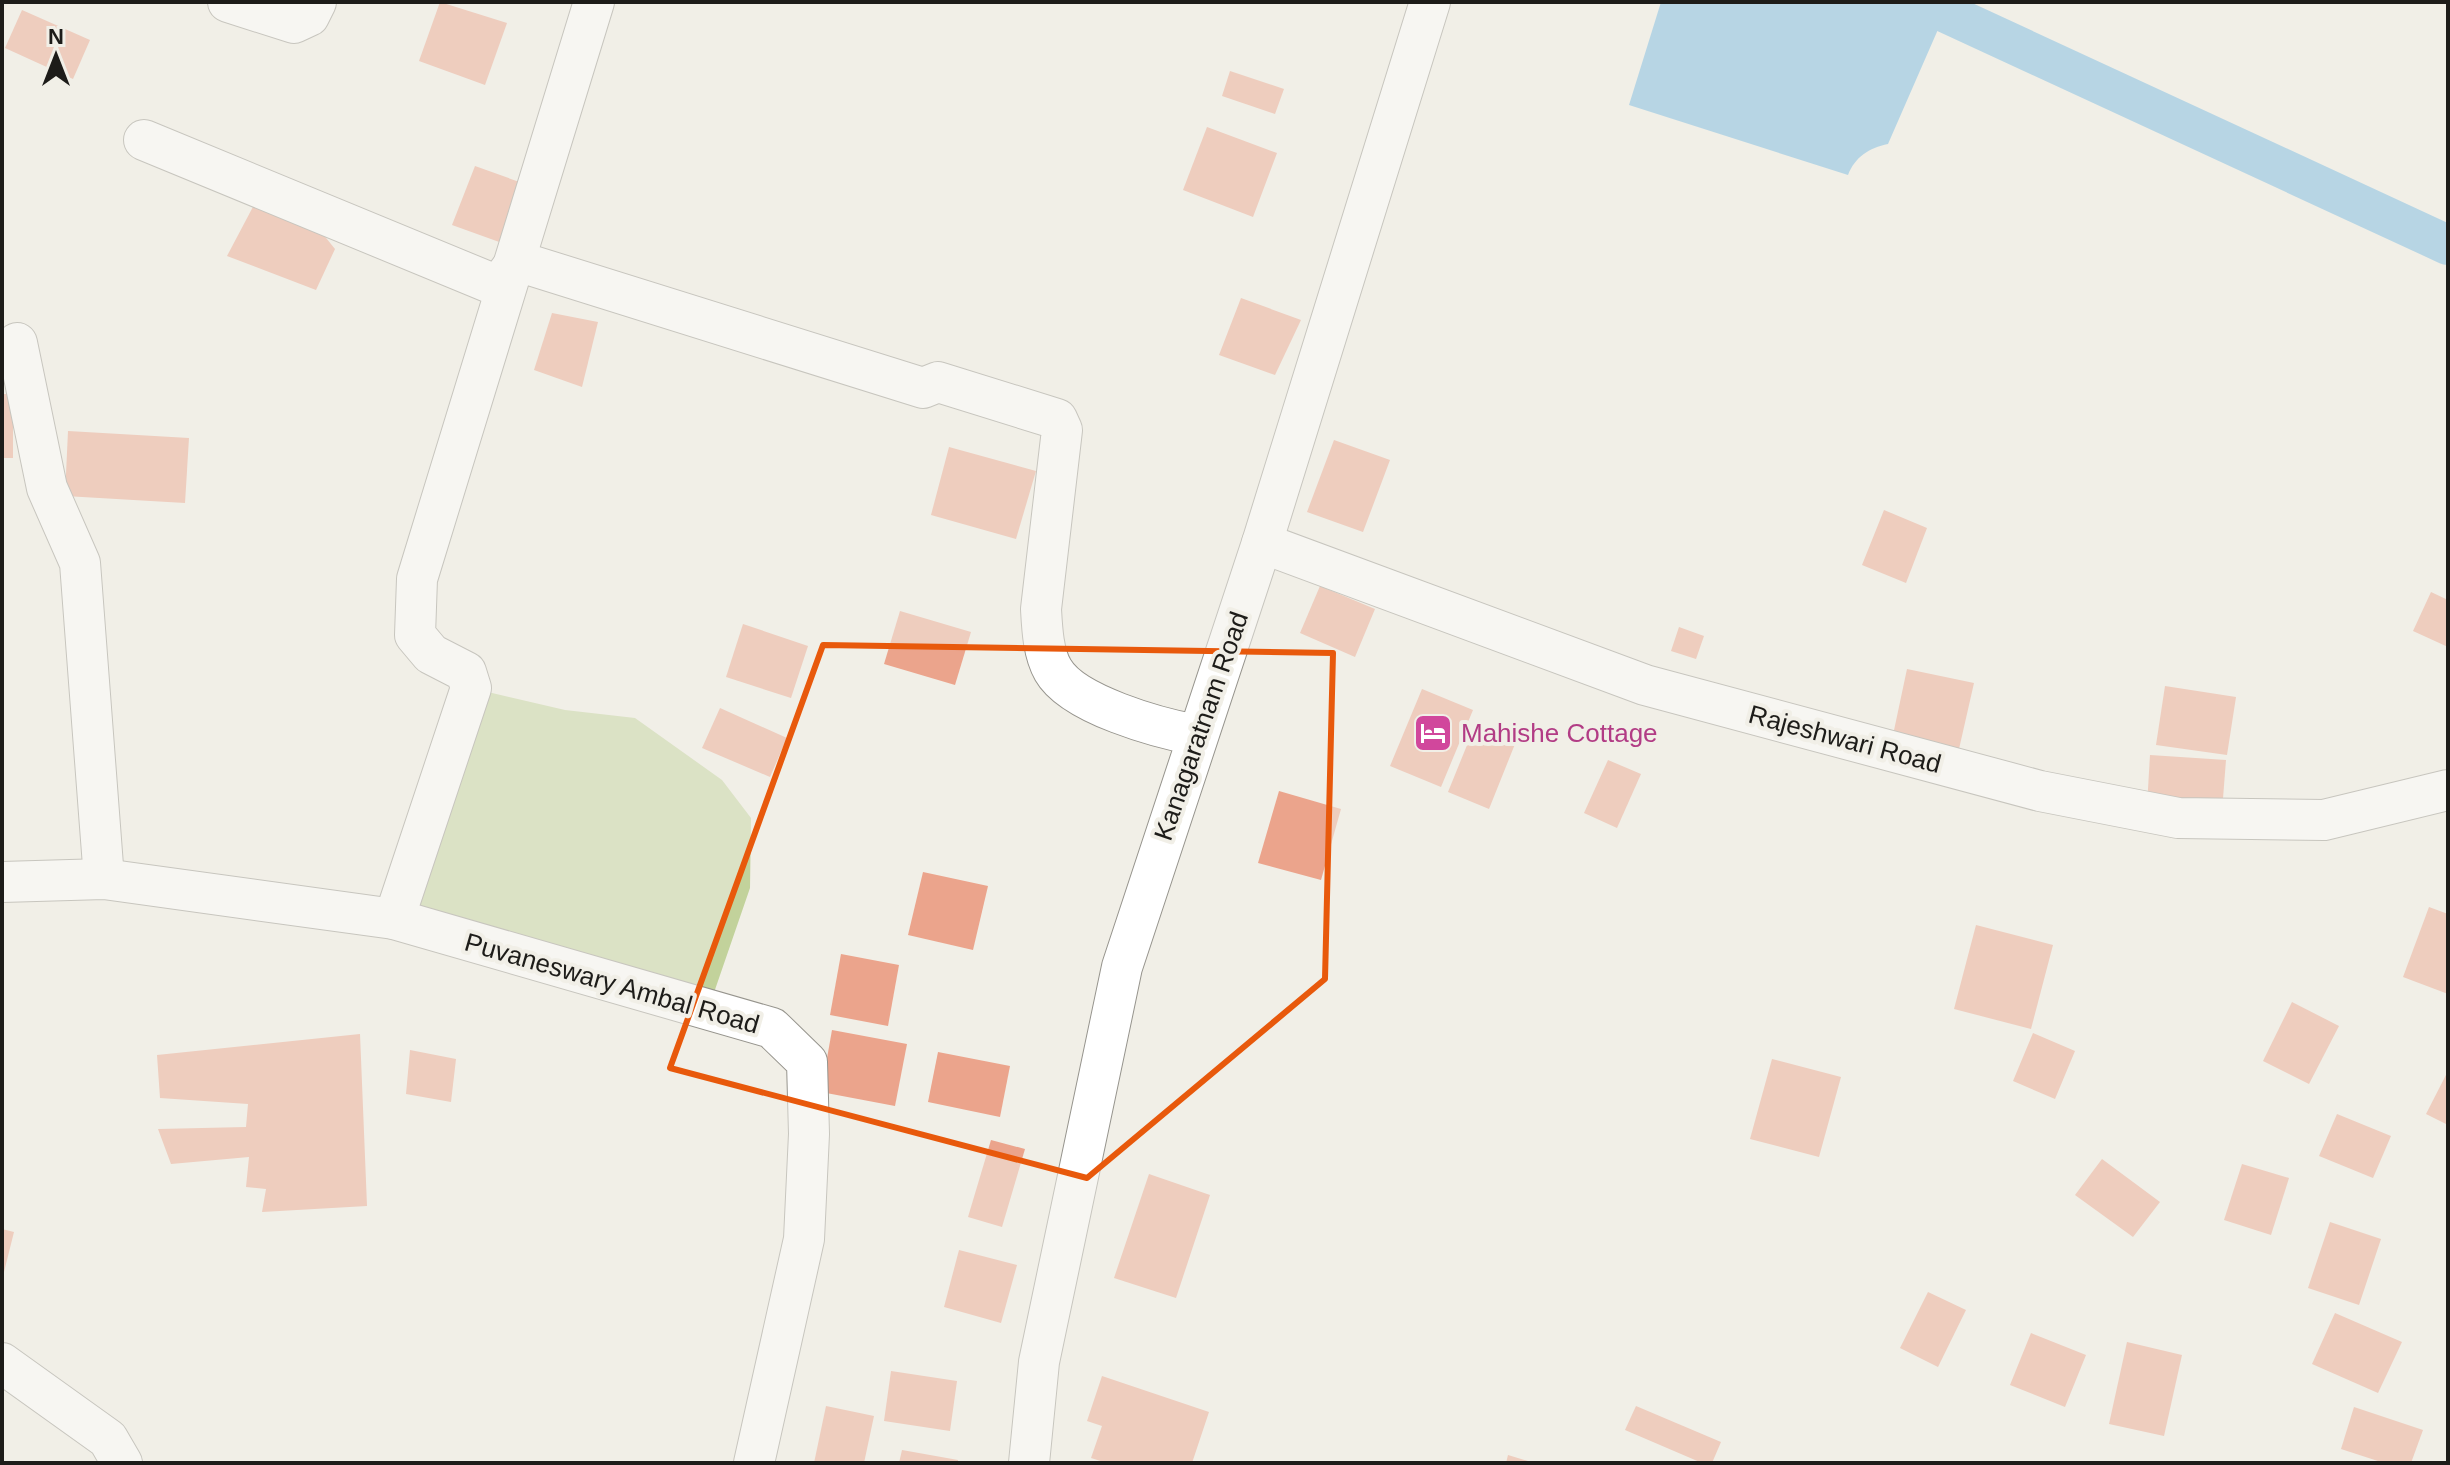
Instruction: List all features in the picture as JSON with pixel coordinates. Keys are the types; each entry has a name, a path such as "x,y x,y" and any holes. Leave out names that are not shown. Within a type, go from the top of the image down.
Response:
{"street":[{"path":"228,2 294,23 309,16 316,2"},
{"path":"394,919 471,688 466,672 431,654 415,635 417,579 594,2"},
{"name":"Kanagaratnam Road","path":"1029,1463 1039,1362 1122,967 1196,735 1262,543 1430,2"},
{"path":"144,140 498,286 517,261"},
{"path":"517,261 923,388 938,382 1057,419 1062,430 1041,609 1042,629 1053,670 1075,691 1143,723 1196,735"},
{"path":"17,343 47,488 80,563 104,879"},
{"name":"Rajeshwari Road","path":"1262,543 1645,685 2040,791 2178,818 2324,820 2448,790"},
{"name":"Puvaneswary Ambal Road","path":"2,882 104,879 394,919 772,1028 807,1062 809,1134 804,1239 754,1463"},
{"path":"2,1363 108,1439 122,1463"}],"highlighted area":[{"path":"823,645 1333,653 1325,979 1087,1178 670,1068"}],"green space":[{"path":"471,688 565,710 635,718 722,780 751,818 750,888 708,1010 394,919"}],"water":[{"path":"1661,2 1950,2 1888,144 1864,154 1848,175 1629,105"}],"building":[{"path":"440,2 507,23 485,85 419,61"},
{"path":"22,10 90,40 73,79 5,48"},
{"path":"1230,71 1284,89 1275,114 1222,96"},
{"path":"1207,127 1277,153 1253,217 1183,190"},
{"path":"475,166 525,184 502,243 452,225"},
{"path":"255,203 314,223 335,249 316,290 227,256"},
{"path":"1241,298 1301,320 1275,375 1219,355"},
{"path":"552,313 598,322 582,387 534,370"},
{"path":"2,394 13,394 13,458 2,458"},
{"path":"68,431 189,438 185,503 65,496"},
{"path":"1334,440 1390,460 1363,532 1307,512"},
{"path":"949,447 1036,471 1016,539 931,515"},
{"path":"1884,510 1927,528 1906,583 1862,565"},
{"path":"1320,586 1375,609 1355,657 1300,633"},
{"path":"2431,592 2448,600 2448,647 2413,631"},
{"path":"900,611 971,632 955,685 884,664"},
{"path":"743,624 808,646 791,698 726,677"},
{"path":"1679,627 1704,636 1696,659 1671,651"},
{"path":"1907,669 1974,683 1959,749 1893,735"},
{"path":"2165,686 2236,697 2227,755 2156,745"},
{"path":"1422,689 1473,710 1441,787 1390,766"},
{"path":"720,708 787,738 770,777 702,748"},
{"path":"1476,723 1517,739 1489,809 1448,792"},
{"path":"2150,755 2226,760 2222,811 2147,806"},
{"path":"1608,760 1641,774 1617,828 1584,813"},
{"path":"1279,791 1341,809 1321,880 1258,863"},
{"path":"923,872 988,886 973,950 908,935"},
{"path":"2429,907 2448,914 2448,994 2403,977"},
{"path":"1976,925 2053,945 2031,1029 1954,1009"},
{"path":"841,954 899,965 888,1026 830,1015"},
{"path":"2292,1002 2339,1026 2309,1084 2263,1061"},
{"path":"832,1030 907,1044 895,1106 821,1092"},
{"path":"2033,1033 2075,1051 2055,1099 2013,1081"},
{"path":"360,1034 367,1206 262,1212 266,1189 246,1187 249,1157 171,1164 158,1129 246,1127 248,1104 160,1098 157,1055"},
{"path":"410,1050 456,1059 451,1102 406,1094"},
{"path":"938,1052 1010,1066 1000,1117 928,1102"},
{"path":"1772,1059 1841,1077 1819,1157 1750,1139"},
{"path":"2448,1071 2448,1125 2426,1114"},
{"path":"2337,1114 2391,1136 2373,1178 2319,1156"},
{"path":"991,1140 1025,1149 1002,1227 968,1217"},
{"path":"2102,1159 2160,1202 2133,1237 2075,1195"},
{"path":"2242,1164 2289,1178 2271,1235 2224,1220"},
{"path":"1149,1174 1210,1195 1176,1298 1114,1278"},
{"path":"2330,1222 2381,1239 2359,1305 2308,1288"},
{"path":"2,1229 14,1232 3,1276 2,1275"},
{"path":"959,1250 1017,1265 1001,1323 944,1307"},
{"path":"1928,1292 1966,1310 1938,1367 1900,1348"},
{"path":"2335,1313 2402,1342 2378,1393 2312,1364"},
{"path":"2031,1333 2086,1355 2065,1407 2010,1385"},
{"path":"2127,1342 2182,1355 2164,1436 2109,1424"},
{"path":"891,1371 957,1381 950,1431 884,1421"},
{"path":"1102,1376 1209,1412 1192,1463 1107,1463 1091,1458 1102,1426 1087,1421"},
{"path":"826,1406 874,1416 864,1463 814,1463"},
{"path":"1636,1406 1721,1442 1712,1463 1702,1463 1625,1430"},
{"path":"2354,1407 2423,1430 2411,1463 2384,1463 2341,1449"},
{"path":"902,1450 958,1460 958,1463 899,1463"},
{"path":"1508,1455 1531,1462 1531,1463 1506,1463"}],"waterway":[{"path":"1944,12 2448,245"}],"place":[{"name":"Mahishe Cottage","path":"1433,733"}]}
